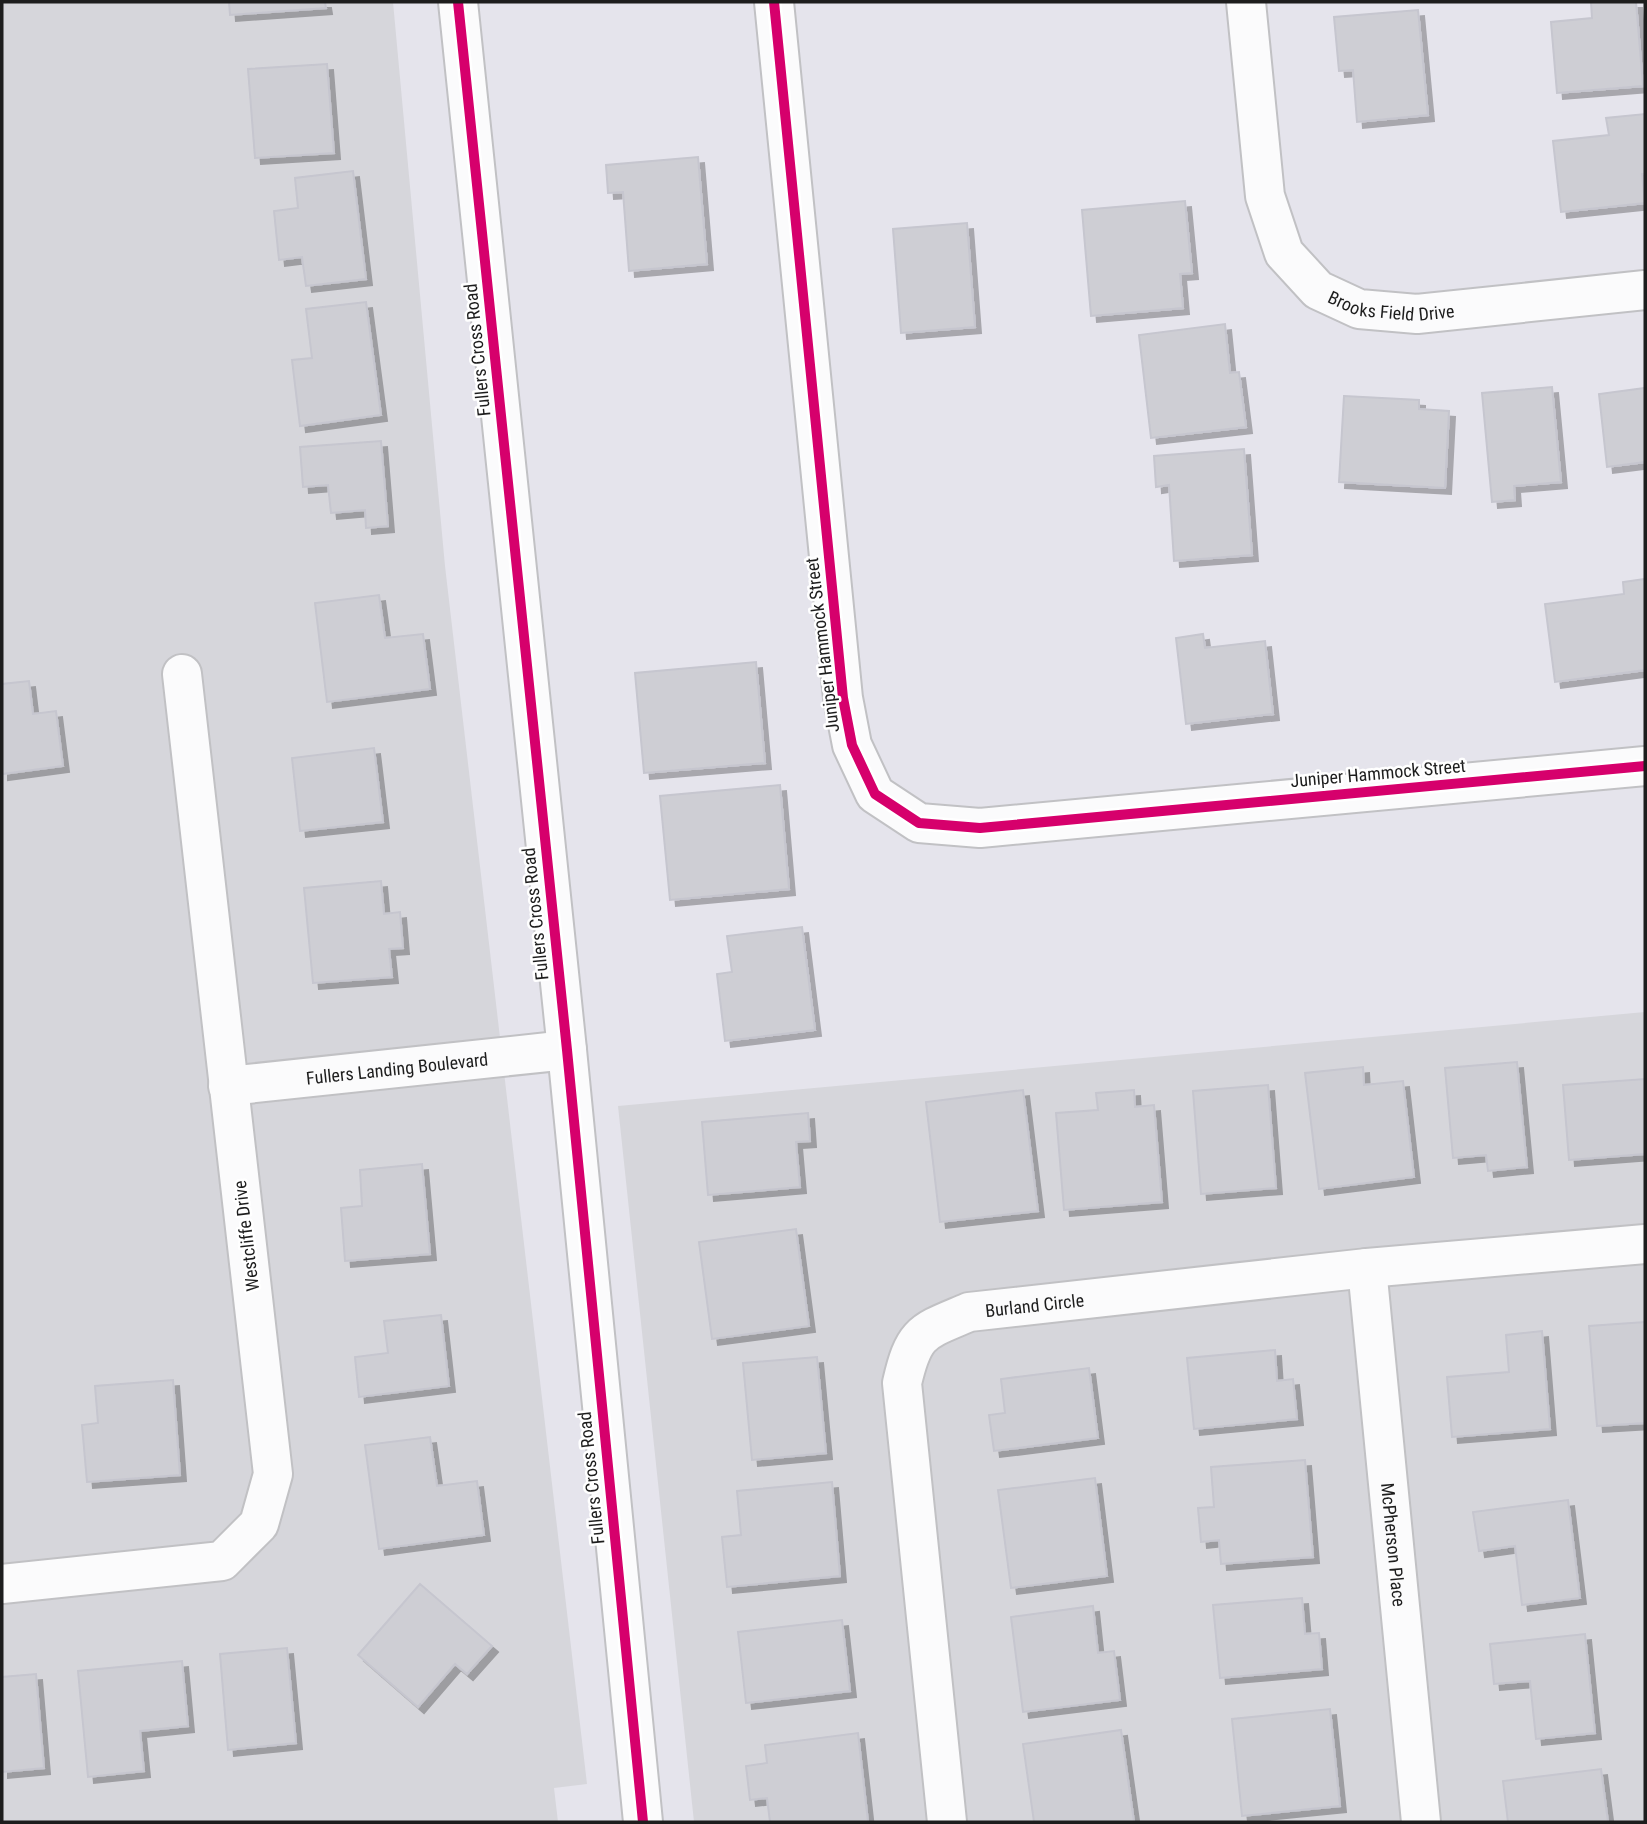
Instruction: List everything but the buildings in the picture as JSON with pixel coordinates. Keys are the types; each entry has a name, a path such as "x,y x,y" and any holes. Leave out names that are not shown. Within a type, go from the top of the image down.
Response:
{"street":[{"name":"Fullers Cross Road","path":"458,2 567,1050 643,1822"},
{"name":"Juniper Hammock Street","path":"774,2 843,698 852,745 875,794 919,823 980,828 1645,766"},
{"name":"Brooks Field Drive","path":"1246,2 1265,196 1284,253 1318,290 1359,309 1417,314 1645,290"},
{"name":"Westcliffe Drive","path":"2,1584 222,1561 260,1524 273,1474 182,674"},
{"name":"Fullers Landing Boulevard","path":"228,1086 567,1050"},
{"name":"Burland Circle","path":"947,1822 902,1384 909,1352 926,1330 969,1312 1367,1268 1645,1244"},
{"name":"McPherson Place","path":"1367,1268 1421,1822"}],"shaded area":[{"path":"2,2 393,2 445,566 587,1784 554,1788 558,1822 2,1822"},
{"path":"1645,1012 1645,1822 694,1822 618,1106"}],"cycle path":[{"path":"458,2 567,1050 643,1822"},
{"path":"774,2 843,698 852,745 875,794 919,823 980,828 1645,766"}]}
